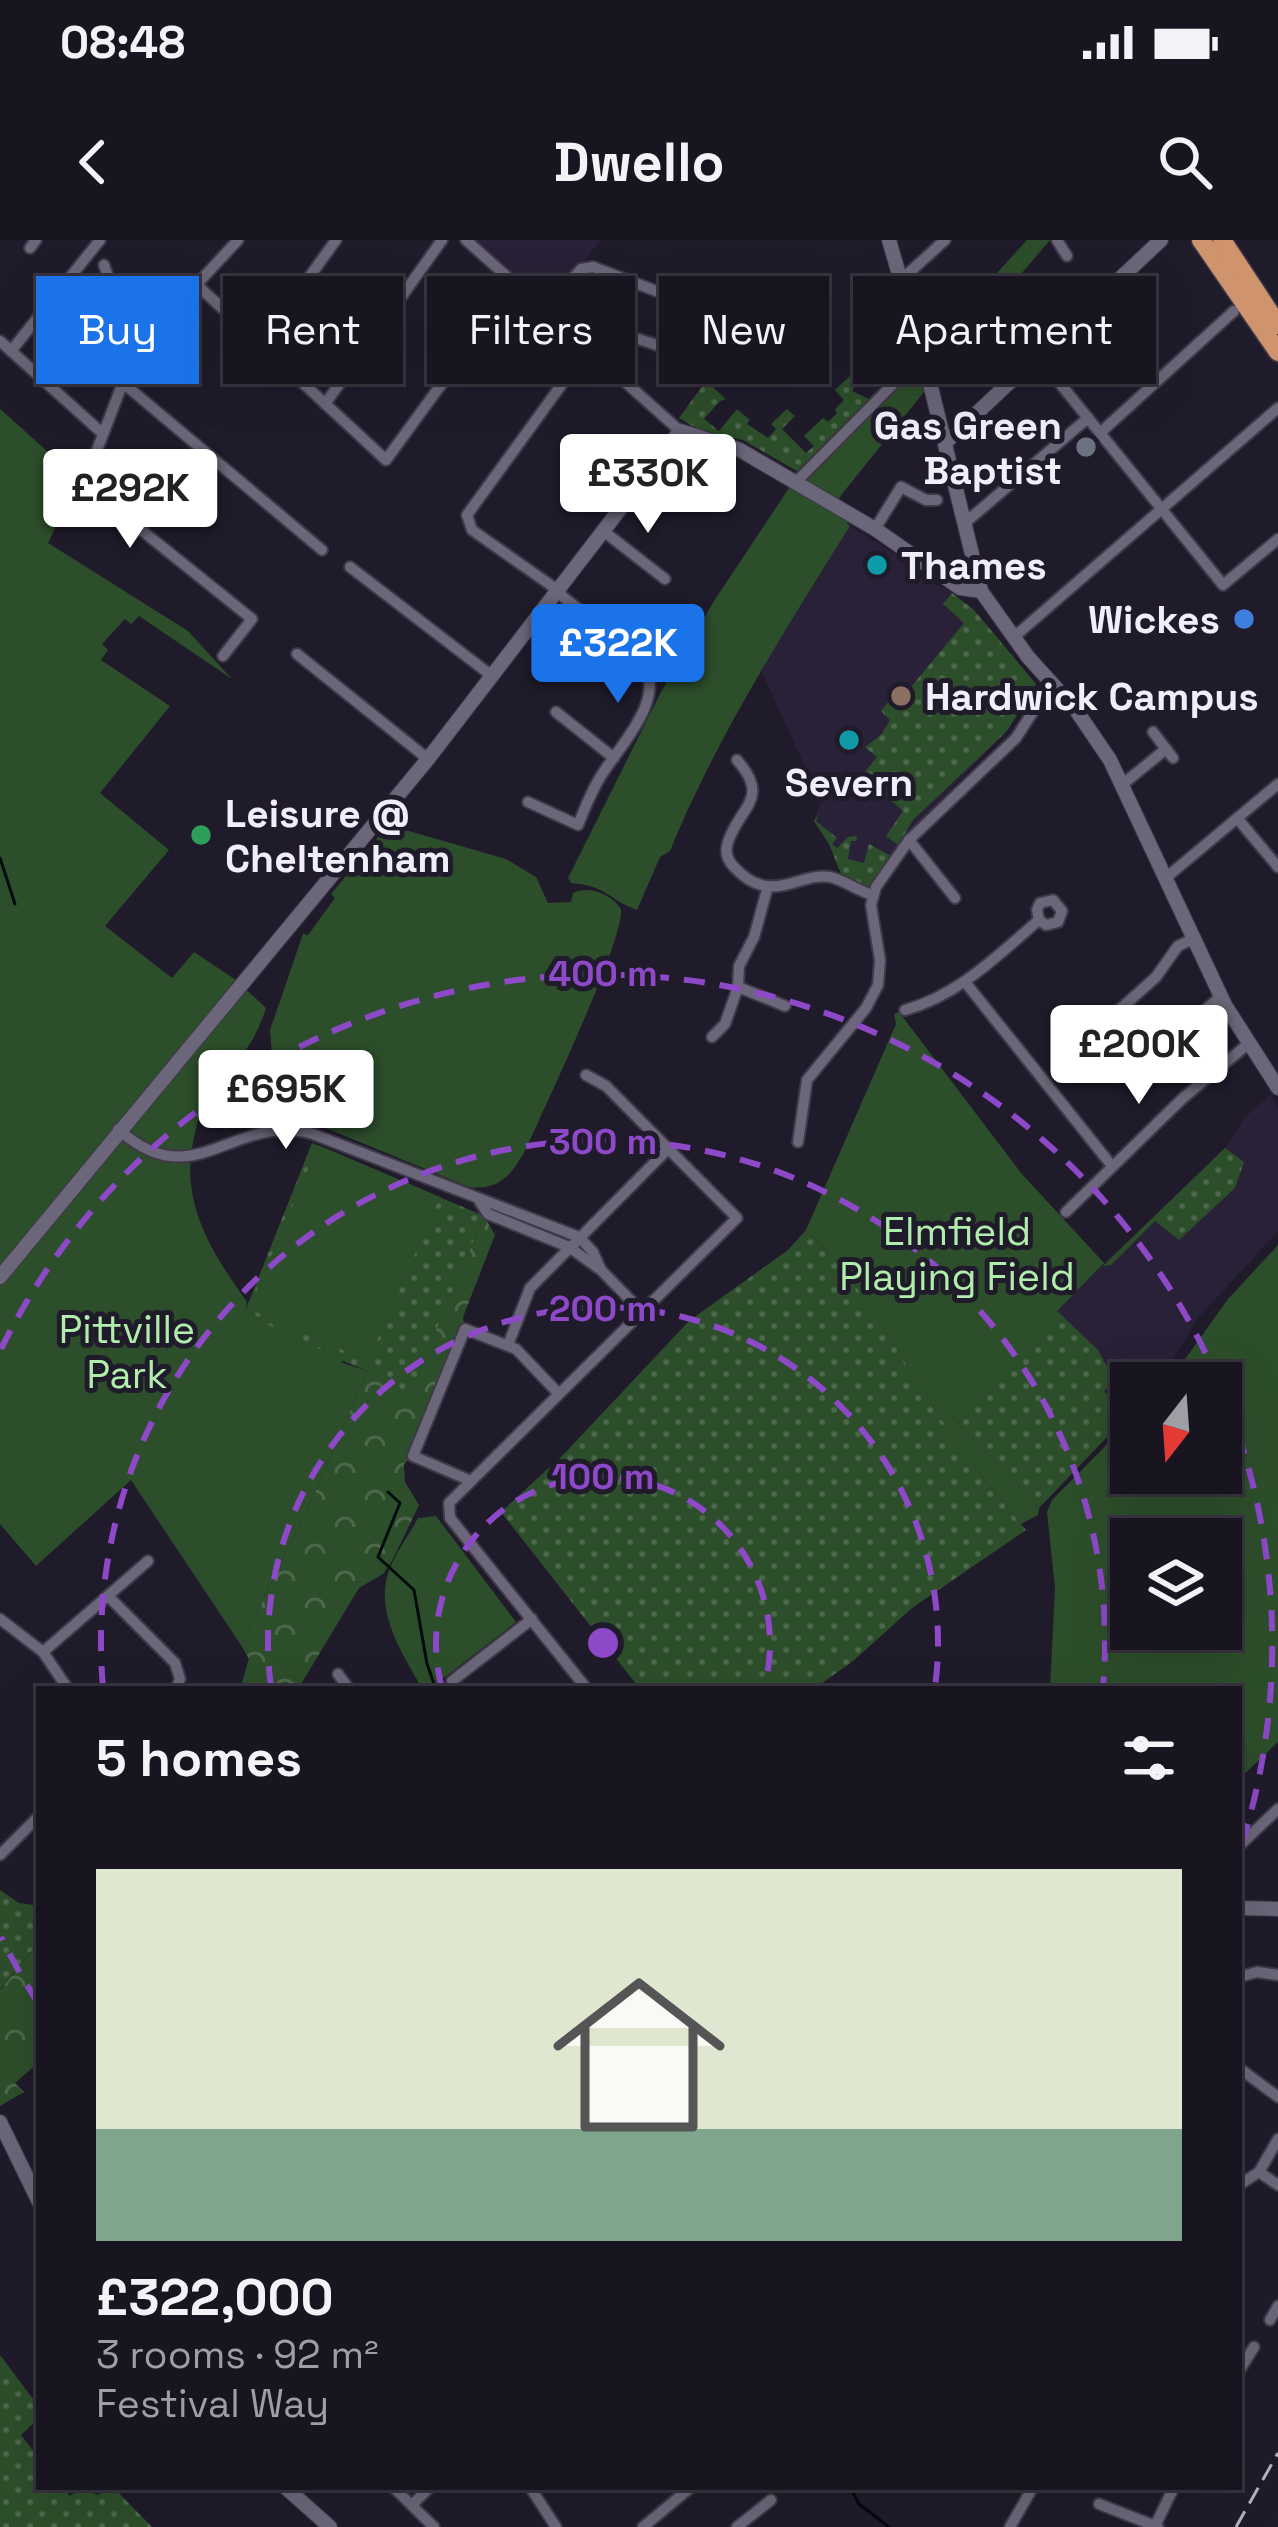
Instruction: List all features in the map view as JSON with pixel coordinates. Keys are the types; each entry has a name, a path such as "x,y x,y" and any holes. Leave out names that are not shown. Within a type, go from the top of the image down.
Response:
{"highway":[{"path":"1201,240 1278,352"},
{"path":"1222,240 1278,325"}],"street":[{"path":"11,351 99,240"},
{"path":"199,281 238,240"},
{"path":"310,276 336,240"},
{"path":"325,404 442,240"},
{"path":"466,240 504,276"},
{"path":"890,240 901,276"},
{"path":"905,276 945,240"},
{"path":"1057,240 1067,256"},
{"path":"1122,276 1161,240"},
{"path":"104,265 108,276"},
{"path":"573,276 580,268 592,266 617,276"},
{"path":"635,283 680,305 684,322 676,338 660,346 638,339"},
{"path":"199,287 223,310"},
{"path":"1100,433 1234,311"},
{"path":"0,341 102,433"},
{"path":"123,384 84,484 252,619 223,656"},
{"path":"124,384 322,550"},
{"path":"303,384 386,460 442,384"},
{"path":"528,802 578,825 596,783 639,718 649,686 648,670 639,657 472,530 467,515 562,384"},
{"path":"625,384 680,431 740,450 875,529 960,588 981,591"},
{"path":"797,481 892,384"},
{"path":"930,384 981,591 1096,738 1168,876 1221,996 1278,1088"},
{"path":"945,443 1007,384"},
{"path":"1060,384 1223,585 1278,539"},
{"path":"1014,637 1278,408"},
{"path":"966,522 1088,418"},
{"path":"0,1276 428,759 680,431"},
{"path":"875,529 902,488 937,500"},
{"path":"602,530 665,579"},
{"path":"350,567 492,676"},
{"path":"297,654 428,759"},
{"path":"798,1142 807,1080 866,1008 878,985 880,960 872,895 908,841 1016,738 1052,682"},
{"path":"556,712 614,758"},
{"path":"1123,784 1170,753 1153,732"},
{"path":"737,760 752,780 752,800 728,841 727,857 743,875 768,886 790,887 829,877 872,895"},
{"path":"1168,876 1278,784"},
{"path":"1237,818 1278,867"},
{"path":"908,841 955,898"},
{"path":"712,1037 725,1024 738,987 739,966 754,937 768,886"},
{"path":"905,1010 965,982 1039,920"},
{"path":"1117,1012 1156,977 1178,946 1195,938"},
{"path":"965,982 1112,1166"},
{"path":"738,987 785,1006"},
{"path":"1154,1055 1221,996"},
{"path":"1066,1212 1196,1086 1248,1043"},
{"path":"585,1686 448,1514 451,1499 737,1218 606,1086 586,1075"},
{"path":"118,1130 138,1148 181,1157 218,1150 259,1131 302,1131 579,1237 601,1270"},
{"path":"508,1345 530,1288 668,1149"},
{"path":"480,1202 488,1214 569,1247 601,1270 641,1311"},
{"path":"471,1481 412,1456 465,1329 508,1345 558,1394"},
{"path":"43,1652 148,1561"},
{"path":"108,1596 175,1663 180,1678 177,1686"},
{"path":"0,1619 43,1652 66,1686"},
{"path":"452,1681 532,1619"},
{"path":"338,1674 348,1686"},
{"path":"1242,1843 1278,1809"},
{"path":"0,1855 36,1819"},
{"path":"1242,1908 1278,1909"},
{"path":"1242,1976 1257,1972 1278,1975"},
{"path":"1242,2070 1278,2097"},
{"path":"0,2122 36,2196"},
{"path":"1242,2183 1258,2172 1278,2139"},
{"path":"1258,2172 1278,2186"},
{"path":"1270,2320 1278,2306"},
{"path":"1242,2366 1254,2347"},
{"path":"396,2490 434,2527"},
{"path":"412,2505 427,2490"},
{"path":"532,2490 556,2527"},
{"path":"643,2527 682,2490"},
{"path":"1010,2527 1031,2490"},
{"path":"1100,2504 1157,2526 1173,2490"},
{"path":"304,2492 330,2527"},
{"path":"737,2527 771,2500"}],"shaded area":[{"path":"466,240 601,240 572,276 505,276"},
{"name":"Hardwick Campus","path":"850,526 915,566 915,576 948,590 974,610 1036,684 1007,731 902,839 872,887 843,879 814,821 821,802 761,670"},
{"path":"1270,1095 1278,1108 1278,1231 1197,1319 1171,1362 1110,1362 1110,1434 1039,1508 953,1418 1104,1263 1225,1148 1244,1118"}],"green space":[{"path":"1027,240 1050,240 1019,276 994,276"},
{"path":"851,375 856,384 852,391 869,399 797,471 743,440 699,430 679,418 704,384 709,384 726,399 704,419 719,431 737,409 750,420 747,424 768,438 776,429 771,424 787,409 795,416 782,429 806,453 814,446 804,436 823,418 828,422 844,400 835,390"},
{"path":"894,384 937,384 924,392 835,505 853,516 847,523 850,526 730,726 637,910 601,890 571,883 568,878 661,692 789,488"},
{"name":"Pittville Park","path":"0,409 66,468 62,474 71,494 48,543 188,631 232,679 139,616 131,624 125,619 102,644 108,650 101,660 170,706 100,793 169,850 105,926 172,978 194,952 236,980 266,1008 247,1049 201,1110 190,1161 195,1205 210,1245 260,1326 268,1325 367,1371 241,1645 131,1480 36,1566 0,1524"},
{"path":"952,593 974,610 1036,684 1007,731 913,820 898,845 886,836 903,811 862,775 877,757 865,747 890,720 881,711 889,701 897,704 964,623 943,604"},
{"path":"819,812 816,821 837,838 832,844 837,848 848,837 857,836 851,841 848,859 864,863 869,844 891,856 872,887 843,879 814,821"},
{"path":"388,825 506,859 536,877 548,903 571,902 573,893 586,890 606,895 621,909 597,988 526,1149 510,1173 489,1186 469,1187 299,1117 273,1070 270,1030 303,934 308,935 335,898 331,894"},
{"name":"Elmfield Playing Field","path":"899,1012 1021,1173 1104,1263 953,1418 1039,1508 1038,1515 1021,1524 966,1457 847,1272 806,1230 896,1024 894,1014"},
{"path":"312,1143 484,1216 409,1396 367,1371 260,1326 246,1309"},
{"path":"318,1145 440,1197 368,1361 249,1309"},
{"path":"1225,1148 1244,1162 1235,1188 1179,1240 1155,1221 1111,1265 1103,1266"},
{"path":"484,1216 495,1235 463,1317 465,1329 413,1456 404,1464 405,1482 419,1505 392,1561 383,1574 359,1588 300,1686 241,1686 249,1659 241,1645 367,1371 409,1395"},
{"path":"806,1230 847,1272 966,1457 1026,1530 912,1608 818,1686 638,1686 501,1512 564,1454 689,1321 788,1250"},
{"path":"1278,1245 1278,1742 1242,1776 1242,1686 1050,1686 1055,1588 1047,1512 1052,1500 1110,1441 1110,1494 1242,1494 1242,1362 1183,1362 1228,1299"},
{"path":"1056,1310 1098,1350 1110,1372 1104,1392 1110,1396 1110,1434 1039,1508 953,1418"},
{"path":"436,1516 516,1622 441,1680 443,1686 419,1686 387,1614 386,1583 393,1561 418,1518"},
{"path":"0,1890 19,1903 36,1906 36,1946 0,1989"},
{"path":"36,1946 36,2065 15,2083 24,2092 0,2106 0,1990"},
{"path":"0,2355 36,2403 36,2421 21,2435 36,2454 36,2490 65,2490 70,2496 78,2490 98,2495 116,2490 152,2527 0,2527"}],"waterway":[{"path":"0,858 15,904"},
{"path":"388,1492 400,1503 378,1557 414,1590 435,1686"},
{"path":"852,2490 859,2504 889,2527"}],"railway":[{"path":"1236,2527 1278,2453"}],"place":[{"name":"Gas Green Baptist","path":"1086,447"},
{"name":"Thames","path":"877,565"},
{"name":"Wickes","path":"1244,619"},
{"name":"Hardwick Campus","path":"901,696"},
{"name":"Severn","path":"849,740"},
{"name":"Leisure @ Cheltenham","path":"201,835"}]}
